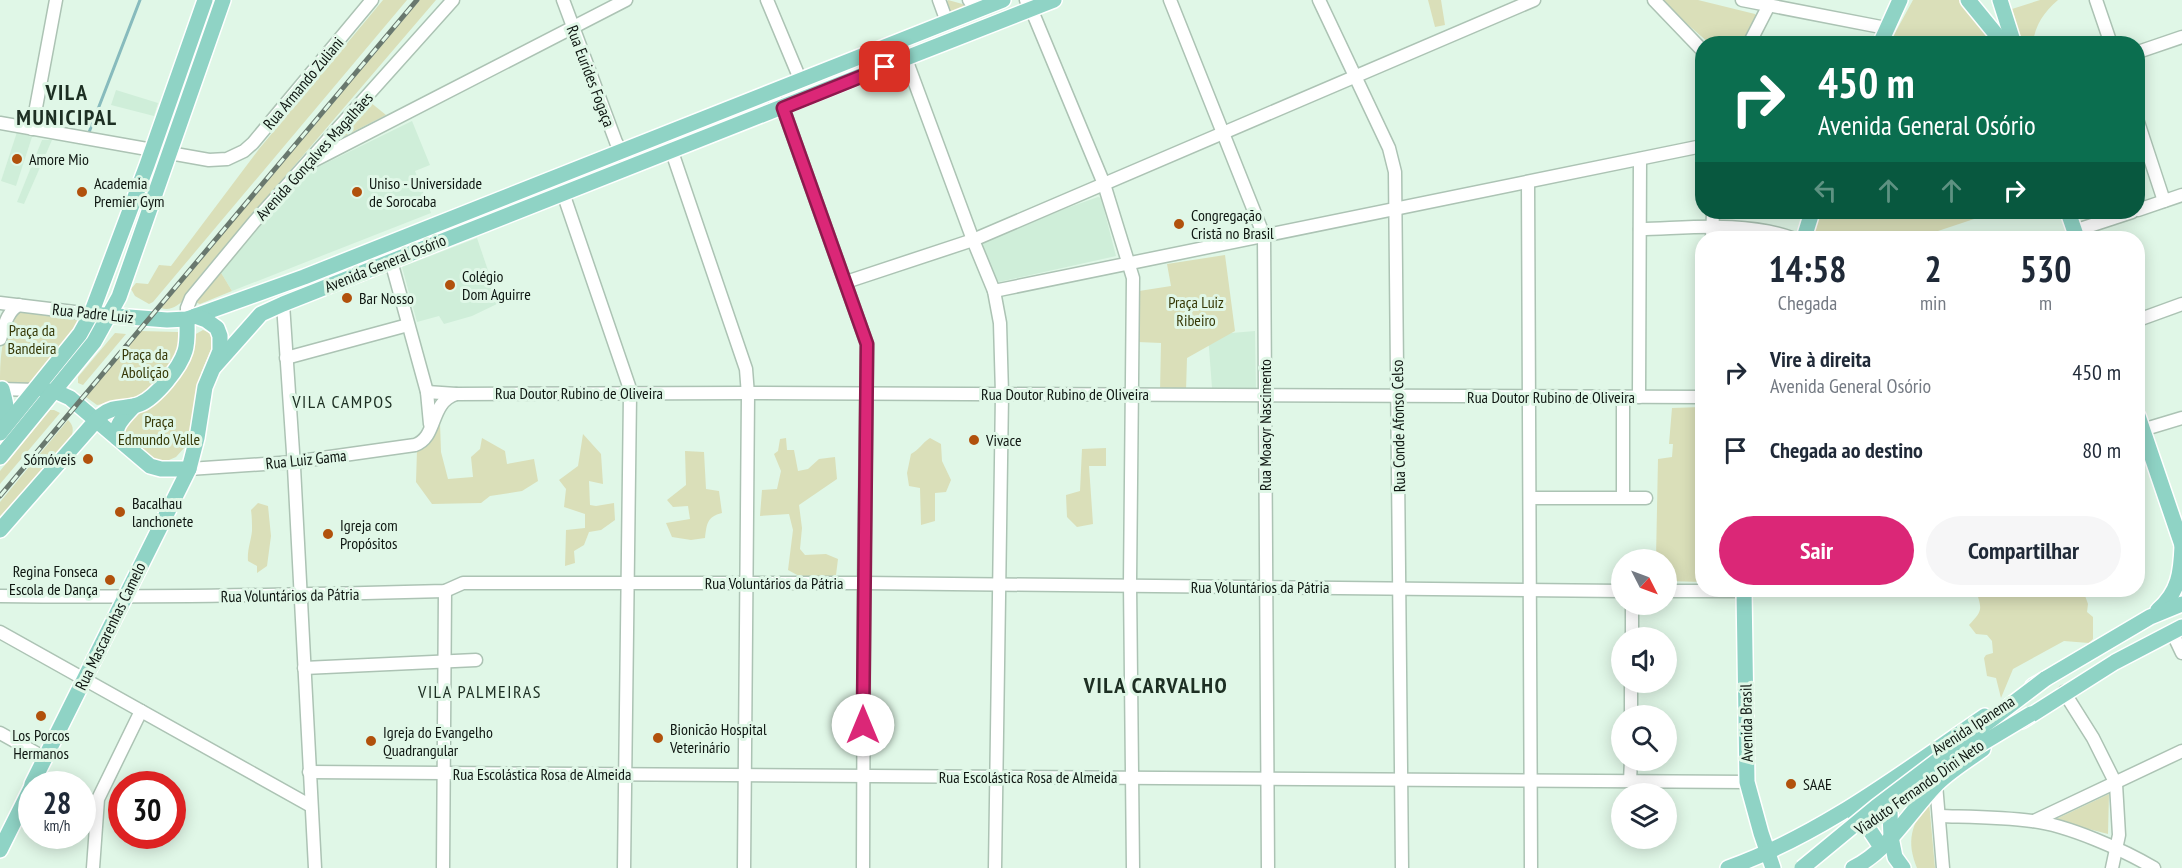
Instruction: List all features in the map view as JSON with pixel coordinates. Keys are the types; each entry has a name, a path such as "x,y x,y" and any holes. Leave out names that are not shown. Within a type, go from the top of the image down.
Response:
{"main road":[{"path":"0,433 80,334 91,314 205,0"},
{"path":"0,457 99,335 119,297 173,152 223,0"},
{"name":"Avenida General Osório","path":"190,322 1003,0"},
{"name":"Avenida General Osório","path":"214,367 261,314 283,304 671,149 906,59 1029,4 1054,0"},
{"path":"1883,36 1900,0"},
{"path":"1968,0 1997,36"},
{"path":"2000,0 2011,36"},
{"path":"168,106 164,128 166,140 173,152"},
{"path":"283,304 286,294 303,277"},
{"name":"Rua Padre Luiz","path":"91,314 190,322"},
{"path":"0,530 96,420 113,408 134,406 154,396 185,350 190,322 214,325 220,336 219,351 205,387 197,438 189,469 161,468 146,463 96,420 70,398 54,391 36,390"},
{"path":"0,433 8,407 1,389"},
{"path":"117,438 115,434 117,427 134,406"},
{"path":"161,468 184,455 197,438"},
{"path":"2145,438 2182,545 2181,568 2176,589 2164,605 2150,617"},
{"name":"Rua Mascarenhas Camelo","path":"39,771 189,469"},
{"name":"Avenida Brasil","path":"1744,597 1747,782 1770,861"},
{"name":"Avenida Ipanema","path":"1728,868 1770,861 1787,843 1846,811 1998,707 2150,617 2182,604"},
{"name":"Avenida Ipanema","path":"1853,868 1867,860 1886,842 1936,784 2031,714 2115,662 2177,630"},
{"name":"Viaduto Fernando Dini Neto","path":"1802,868 1876,807 2045,679"},
{"name":"Viaduto Fernando Dini Neto","path":"1814,868 1861,826 1938,770 2031,714"},
{"path":"1886,842 1888,781"},
{"path":"1846,811 1859,814 1886,842 1903,868"},
{"name":"Rua Mascarenhas Camelo","path":"0,850 18,813"},
{"path":"1761,833 1772,841 1787,843"}],"street":[{"path":"32,129 56,0"},
{"name":"Rua Armando Zuliani","path":"173,152 209,160 227,159 244,150 253,143 372,0"},
{"name":"Avenida Gonçalves Magalhães","path":"190,322 187,308 191,298 254,222 453,0"},
{"name":"Rua Eurides Fogaça","path":"563,0 621,151"},
{"path":"307,164 626,0"},
{"path":"767,0 800,79"},
{"path":"939,0 947,22"},
{"path":"969,0 998,0"},
{"name":"Rua Moacyr Nascimento","path":"1170,0 1264,236 1268,868"},
{"name":"Rua Conde Afonso Celso","path":"1319,0 1389,148 1395,172 1402,868"},
{"path":"846,282 972,240 1534,0"},
{"path":"1742,0 1886,28"},
{"path":"2096,0 2108,36"},
{"path":"1656,1 1695,43"},
{"path":"1029,4 1104,184 1133,278 1130,586 1133,868"},
{"path":"1753,36 1769,5"},
{"path":"2145,50 2182,37"},
{"path":"906,59 972,240 994,291 1000,323 1002,394 995,868"},
{"path":"768,93 783,108 867,344 863,868"},
{"path":"0,123 173,152"},
{"path":"2145,143 2164,201"},
{"path":"994,291 1695,147"},
{"path":"671,149 746,369 748,393 744,868"},
{"path":"621,151 629,161 637,163"},
{"path":"1639,397 1640,159"},
{"path":"1528,182 1532,868"},
{"path":"563,193 630,394 624,868"},
{"path":"2145,208 2182,195"},
{"path":"2085,231 2115,219"},
{"path":"1729,231 1753,228 1772,231"},
{"path":"1640,229 1695,232"},
{"path":"391,261 427,392 430,429"},
{"name":"Rua Padre Luiz","path":"0,303 91,314"},
{"path":"283,304 294,462 315,868"},
{"path":"2145,317 2182,304"},
{"path":"0,339 13,308 19,305"},
{"path":"286,357 408,325"},
{"path":"1,389 36,390"},
{"name":"Rua Doutor Rubino de Oliveira","path":"427,392 456,394 1695,397"},
{"path":"430,429 444,401 456,394"},
{"path":"1623,397 1623,498"},
{"path":"2145,422 2182,418"},
{"name":"Rua Luiz Gama","path":"189,469 294,462 415,445 423,442 430,429"},
{"path":"1530,498 1646,498"},
{"name":"Rua Voluntários da Pátria","path":"0,596 124,598 444,591 464,583 864,583 1530,588 1611,591"},
{"path":"443,868 444,591"},
{"path":"1677,591 1695,591"},
{"path":"2177,630 2182,653"},
{"path":"0,632 311,807"},
{"path":"304,668 476,660"},
{"path":"2064,692 2093,738 2116,783 2119,835 2112,868"},
{"path":"93,868 98,799 141,711"},
{"path":"0,733 45,758"},
{"path":"2034,821 2182,752"},
{"path":"1630,771 1630,781"},
{"name":"Rua Escolástica Rosa de Almeida","path":"309,772 1747,782"},
{"path":"1936,784 1943,868"},
{"path":"1939,816 2034,821 2117,849 2154,868"}],"shaded area":[{"path":"116,90 158,103 154,116 111,105"},
{"name":"Uniso - Universidade de Sorocaba","path":"412,121 430,165 415,171 431,213 232,291 220,271 310,171"},
{"name":"Amore Mio","path":"17,132 32,137 16,186 1,181"},
{"path":"42,140 52,140 24,204 17,202"},
{"path":"1098,197 1101,198 1116,256 999,282 996,279 981,244"},
{"name":"Colégio Dom Aguirre","path":"477,238 499,303 472,316 444,324 439,316 417,322 402,267"},
{"path":"1255,331 1256,389 1212,388 1208,335"}],"green space":[{"path":"383,0 407,0 153,302 149,304 135,296 131,289 136,283 148,284 159,265 171,266 259,149"},
{"path":"420,0 436,0 199,277 184,300 173,308 161,308"},
{"path":"948,0 966,6 951,12 946,3"},
{"path":"1428,0 1441,0 1445,25 1435,27"},
{"path":"1662,0 1698,0 1755,14 1757,17 1747,36 1701,36"},
{"path":"1913,0 1962,0 1990,36 1893,36"},
{"path":"2040,0 2058,0 2041,19 2035,36 2020,36 2012,9"},
{"path":"370,102 386,115 337,140 336,139"},
{"path":"1817,219 1974,219 1938,231 1812,231"},
{"name":"Praça Luiz Ribeiro","path":"1225,255 1235,331 1187,358 1186,391 1160,392 1161,343 1138,342 1139,291 1171,286 1167,264"},
{"path":"220,271 232,291 200,304 197,303 197,297"},
{"name":"Praça da Bandeira","path":"20,311 78,320 73,332 30,384 0,382 1,353 5,335"},
{"name":"Praça Edmundo Valle","path":"203,330 210,333 214,342 201,373 202,386 193,438 176,457 162,463 145,461 119,429 134,410 156,399 194,335"},
{"name":"Praça da Abolição","path":"140,331 178,332 182,338 179,351 169,371 144,397 97,405 86,397"},
{"path":"115,333 126,334 83,385 78,383 78,377"},
{"path":"1695,407 1695,582 1677,581 1677,549 1656,549 1658,459 1672,457 1673,444 1669,444 1672,408"},
{"path":"50,410 60,413 0,484 0,471"},
{"path":"68,420 73,430 70,441 0,521 0,502"},
{"path":"440,423 441,452 448,479 473,477 471,457 480,449 482,438 505,451 507,464 534,459 538,481 522,491 490,496 481,503 432,504 416,482 417,450"},
{"path":"583,434 601,454 603,484 589,481 590,505 614,503 615,520 601,530 589,532 584,545 574,551 575,563 565,566 566,530 585,528 585,514 564,507 566,489 559,480 578,466"},
{"path":"786,438 787,450 794,450 798,471 808,469 819,459 835,457 837,479 799,505 802,528 800,549 805,555 826,554 838,559 836,575 812,583 788,570 793,530 789,514 760,516 762,490 777,489 781,471 774,454 778,451 780,439"},
{"path":"930,438 941,444 942,461 951,480 946,492 935,493 935,521 921,525 920,488 909,486 907,473 911,454"},
{"path":"1106,448 1106,466 1089,466 1093,524 1077,527 1067,517 1066,495 1080,491 1082,449"},
{"path":"685,451 704,452 706,489 719,491 722,513 713,516 709,521 705,538 691,540 672,537 666,523 690,519 688,506 673,507 667,500 686,485"},
{"path":"258,503 268,506 271,536 267,566 257,573 257,566 248,561 248,557 252,531 251,510"},
{"path":"1978,597 2086,597 2087,612 2093,617 2093,639 2089,643 2064,641 2013,669 2001,698 1996,678 1987,676 1984,658 1993,653 1992,641 1987,635 1976,634 1969,625 1977,616 1980,609"},
{"path":"2109,794 2108,834 2054,820"},
{"path":"1929,802 1935,868 1917,868 1912,850 1912,833 1914,825"}],"waterway":[{"path":"88,135 140,0"}],"railway":[{"path":"0,496 417,0"}],"place":[{"name":"Amore Mio","path":"17,159"},
{"name":"Academia Premier Gym","path":"82,192"},
{"name":"Uniso - Universidade de Sorocaba","path":"357,192"},
{"name":"Congregação Cristã no Brasil","path":"1179,224"},
{"name":"Colégio Dom Aguirre","path":"450,285"},
{"name":"Bar Nosso","path":"347,298"},
{"name":"Vivace","path":"974,440"},
{"name":"Sómóveis","path":"88,459"},
{"name":"Bacalhau lanchonete","path":"120,512"},
{"name":"Igreja com Propósitos","path":"328,534"},
{"name":"Regina Fonseca Escola de Dança","path":"110,580"},
{"name":"Los Porcos Hermanos","path":"41,716"},
{"name":"Bionicão Hospital Veterinário","path":"658,738"},
{"name":"Igreja do Evangelho Quadrangular","path":"371,741"},
{"name":"SAAE","path":"1791,784"}],"district":[{"name":"VILA MUNICIPAL","path":"67,104"},
{"name":"VILA CAMPOS","path":"343,402"},
{"name":"VILA CARVALHO","path":"1156,685"},
{"name":"VILA PALMEIRAS","path":"480,692"}],"route":[{"path":"863,725 867,344 783,108 885,67"}]}
